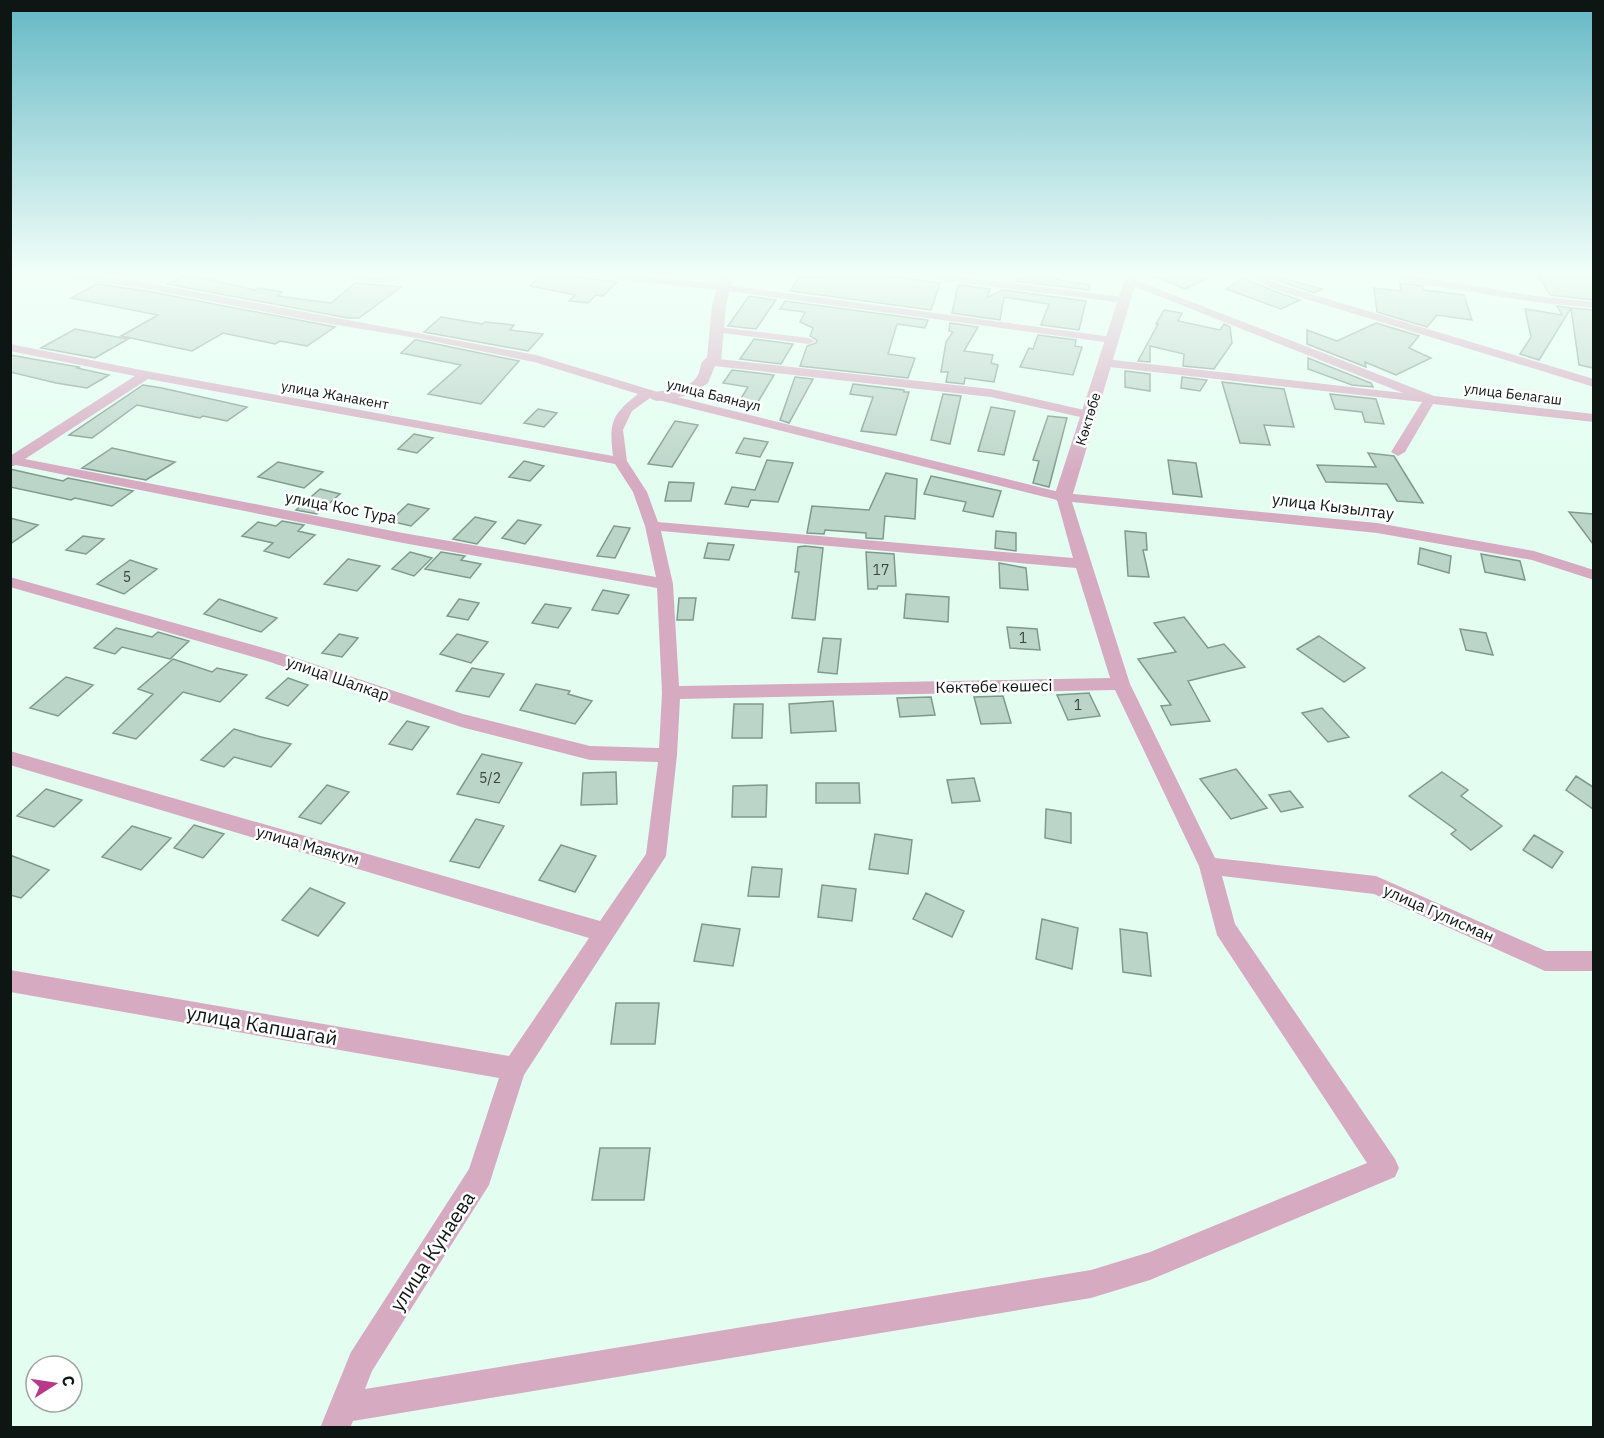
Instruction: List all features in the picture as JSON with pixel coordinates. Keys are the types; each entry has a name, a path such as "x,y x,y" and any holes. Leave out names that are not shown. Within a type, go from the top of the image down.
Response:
{"street":[{"name":"улица Баянаул","path":"441,339 536,359 653,395 1063,497"},
{"path":"709,362 714,362 717,339"},
{"path":"801,339 809,340"},
{"path":"1105,339 1112,340"},
{"name":"улица Белагаш","path":"1285,339 1430,399"},
{"path":"1450,339 1593,382"},
{"name":"Көктөбе","path":"1063,497 1112,340"},
{"name":"улица Жанакент","path":"10,347 146,375 620,462"},
{"path":"620,462 616,430 627,409 653,395 685,392 703,380 709,362"},
{"path":"709,362 991,393 1089,415"},
{"name":"улица Белагаш","path":"1105,363 1593,418"},
{"path":"12,461 146,375"},
{"path":"1398,452 1430,399"},
{"path":"1577,417 1593,423"},
{"name":"улица Кос Тура","path":"12,461 403,538 665,584"},
{"name":"улица Кунаева","path":"340,1417 361,1362 480,1176 514,1069 656,856 668,755 671,693 665,584 652,526 640,492 620,462"},
{"path":"340,1417 1091,1284 1150,1266 1386,1168 1225,928 1209,866 1121,684 1063,497"},
{"name":"улица Кызылтау","path":"1063,497 1377,528 1534,556 1593,575"},
{"path":"652,526 1082,564"},
{"name":"улица Шалкар","path":"10,582 272,656 460,720 590,753 668,755"},
{"name":"Көктөбе көшесі","path":"671,693 1121,684"},
{"name":"улица Маякум","path":"10,758 606,933"},
{"name":"улица Гулисман","path":"1209,866 1376,885 1545,961 1593,961"},
{"name":"улица Капшагай","path":"10,981 514,1069"}],"building":[{"path":"57,339 128,339 95,358 41,348"},
{"path":"136,339 212,339 192,351"},
{"path":"252,339 317,339 307,346 280,341 275,344"},
{"path":"463,339 538,339 528,351"},
{"path":"754,339 793,344 781,364 740,359"},
{"path":"815,339 892,339 888,354 915,358 908,378 800,366 807,346 816,343"},
{"path":"948,339 971,339 964,351 993,355 991,363 998,365 994,382 965,378 964,384 946,382 948,372 941,372"},
{"path":"1037,339 1076,340 1075,346 1082,347 1073,375 1020,367 1029,348 1033,349"},
{"path":"1150,339 1232,339 1232,343 1214,369 1183,366 1184,354 1150,346 1150,362 1138,361"},
{"path":"1307,339 1337,341 1416,339 1409,348 1431,358 1396,375 1365,362 1366,367 1307,344"},
{"path":"1530,339 1552,339 1539,360 1520,354"},
{"path":"1575,339 1593,339 1593,368 1579,365"},
{"path":"415,340 519,361 481,404 428,394 461,365 401,353"},
{"path":"10,355 79,367 77,368 109,375 87,388 56,383 10,372"},
{"path":"1308,358 1371,383 1373,387 1352,385 1308,369"},
{"path":"732,370 774,375 755,407 737,405 748,387 723,383"},
{"path":"1125,371 1150,374 1150,391 1125,387"},
{"path":"795,377 813,379 789,423 780,420"},
{"path":"1182,377 1207,380 1200,391 1181,388"},
{"path":"1222,382 1284,389 1294,427 1264,425 1270,445 1240,443"},
{"path":"853,384 909,392 896,435 861,431 873,397 850,394"},
{"path":"143,385 247,407 227,421 137,405 92,438 69,435"},
{"path":"943,394 961,396 950,444 931,440"},
{"path":"1330,394 1376,399 1384,424 1365,422 1362,412 1335,409"},
{"path":"991,407 1015,411 1004,455 978,451"},
{"path":"538,409 557,413 544,427 524,423"},
{"path":"1048,416 1067,418 1049,487 1033,483 1039,461 1033,460"},
{"path":"675,421 698,425 672,467 648,464"},
{"path":"414,434 433,438 417,453 398,449"},
{"path":"744,438 768,442 760,457 736,453"},
{"path":"112,448 175,462 146,480 82,468"},
{"path":"1368,453 1394,456 1423,503 1397,501 1387,484 1326,482 1317,465 1376,467"},
{"path":"767,460 793,463 778,502 751,500 748,507 725,504 732,487 755,490"},
{"path":"1168,460 1196,463 1202,497 1173,494"},
{"path":"524,461 544,466 530,481 509,477"},
{"path":"278,462 323,472 304,488 258,477"},
{"path":"10,469 63,481 68,478 133,491 112,506 75,498 71,500 10,487"},
{"path":"886,473 917,479 915,519 885,516 883,539 866,538 866,533 825,530 824,534 807,533 812,506 869,510"},
{"path":"931,476 1001,491 993,517 963,511 966,502 924,494"},
{"path":"669,482 694,483 691,501 665,501"},
{"path":"320,489 340,494 317,514 296,510"},
{"path":"408,504 429,509 411,526 390,521"},
{"path":"1569,512 1593,514 1593,544"},
{"path":"475,517 496,522 477,544 453,539"},
{"path":"10,518 38,525 10,544"},
{"path":"518,520 541,525 525,544 502,538"},
{"path":"282,521 304,525 298,531 315,535 289,558 264,551 273,543 242,536 258,522 276,526"},
{"path":"614,526 630,528 615,558 597,556"},
{"path":"996,531 1016,533 1016,551 995,548"},
{"path":"1125,531 1146,533 1147,550 1143,550 1149,577 1128,576"},
{"path":"83,536 104,539 86,554 66,550"},
{"path":"708,543 734,545 729,560 704,558"},
{"path":"798,547 823,548 815,620 792,618 799,572 795,572"},
{"path":"1420,548 1451,556 1449,573 1418,564"},
{"path":"410,552 432,558 414,576 392,569"},
{"path":"441,552 465,556 461,560 481,564 470,578 425,569"},
{"path":"866,552 894,554 896,586 878,586 877,589 868,589"},
{"path":"1481,554 1520,561 1525,580 1485,572"},
{"path":"348,559 380,566 357,591 324,584"},
{"path":"130,560 157,569 124,594 97,584"},
{"path":"999,563 1026,568 1028,590 1000,588"},
{"path":"603,590 629,595 618,614 592,610"},
{"path":"906,594 949,597 948,622 904,618"},
{"path":"679,598 696,598 693,620 677,620"},
{"path":"219,599 277,618 261,632 204,614"},
{"path":"459,599 479,603 468,620 447,616"},
{"path":"545,604 571,608 558,628 532,623"},
{"path":"1184,617 1208,648 1224,644 1245,667 1188,681 1210,721 1171,725 1161,706 1171,705 1138,659 1176,652 1154,623"},
{"path":"1007,627 1037,629 1040,650 1010,648"},
{"path":"116,628 152,637 158,632 189,641 170,659 122,647 115,654 94,648"},
{"path":"1460,629 1486,633 1493,655 1466,650"},
{"path":"339,634 358,638 342,657 322,653"},
{"path":"457,634 488,642 471,663 440,654"},
{"path":"1319,636 1365,668 1344,682 1297,649"},
{"path":"823,638 841,639 837,674 818,672"},
{"path":"173,659 212,672 217,668 247,675 220,702 183,692 136,739 113,733 153,694 138,689"},
{"path":"472,668 504,674 489,697 456,691"},
{"path":"66,677 93,685 58,716 30,708"},
{"path":"288,678 308,685 288,706 266,698"},
{"path":"536,684 570,691 568,694 592,701 575,724 520,710"},
{"path":"1089,693 1100,716 1068,720 1057,695"},
{"path":"1003,696 1011,723 981,724 974,697"},
{"path":"931,697 935,715 900,717 897,698"},
{"path":"833,701 836,731 791,733 789,704"},
{"path":"734,704 763,704 762,738 732,738"},
{"path":"1322,708 1349,737 1328,742 1302,713"},
{"path":"407,721 429,727 412,750 389,744"},
{"path":"234,729 291,744 271,767 234,757 224,767 201,760"},
{"path":"482,754 522,763 499,803 457,794"},
{"path":"1236,769 1267,808 1231,819 1200,779"},
{"path":"616,772 617,804 581,805 583,773"},
{"path":"1442,772 1468,790 1461,796 1502,826 1471,850 1451,834 1456,830 1409,796"},
{"path":"1576,776 1593,787 1593,809 1566,790"},
{"path":"974,778 980,801 952,803 947,780"},
{"path":"816,783 859,783 860,803 816,803"},
{"path":"327,785 349,792 321,824 299,817"},
{"path":"767,785 766,817 732,817 733,786"},
{"path":"46,789 82,800 54,827 17,816"},
{"path":"1290,791 1303,807 1281,812 1269,795"},
{"path":"1046,809 1071,813 1071,843 1045,838"},
{"path":"476,819 504,826 479,868 450,861"},
{"path":"194,825 224,834 203,858 174,848"},
{"path":"132,826 171,838 141,870 102,857"},
{"path":"875,834 912,840 908,874 869,869"},
{"path":"1534,835 1563,852 1552,868 1523,850"},
{"path":"561,845 596,856 575,892 539,880"},
{"path":"10,855 49,870 21,898 10,895"},
{"path":"752,867 782,869 779,897 748,896"},
{"path":"822,885 856,889 852,921 818,917"},
{"path":"310,888 345,903 318,936 282,920"},
{"path":"926,893 964,911 952,937 913,919"},
{"path":"1042,919 1078,928 1072,969 1036,959"},
{"path":"702,924 740,929 733,966 694,961"},
{"path":"1120,929 1147,933 1151,976 1123,972"},
{"path":"616,1003 659,1003 655,1044 611,1044"},
{"path":"600,1148 650,1148 644,1200 592,1200"}]}
